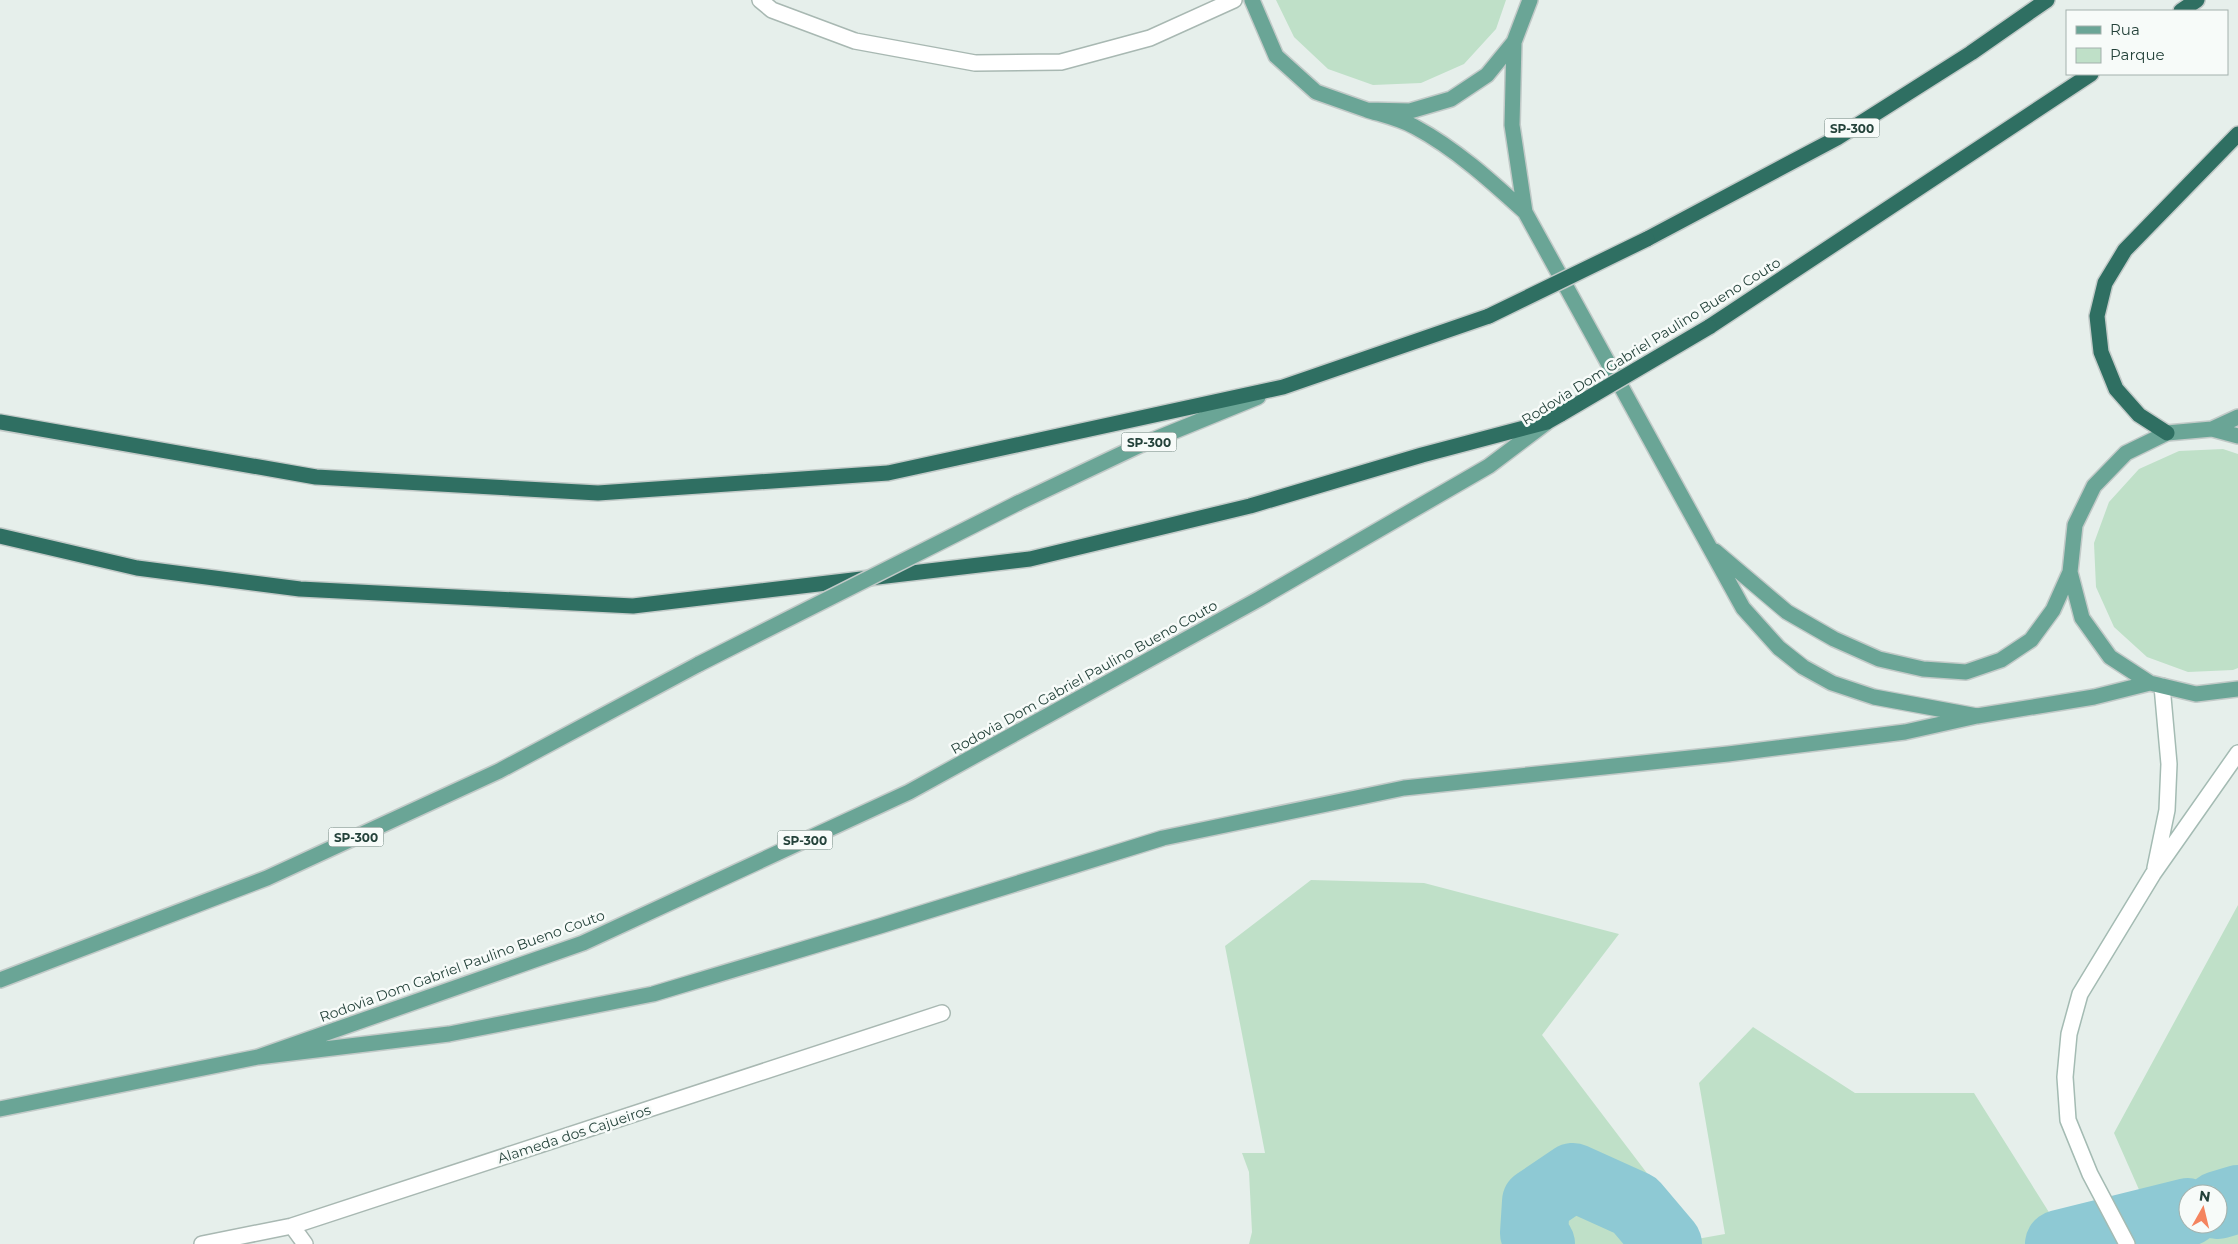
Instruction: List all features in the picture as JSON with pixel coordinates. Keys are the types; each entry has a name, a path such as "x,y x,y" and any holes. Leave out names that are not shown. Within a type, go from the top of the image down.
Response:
{"highway":[{"name":"SP-300","path":"1282,386 1489,316 1648,239 1837,138 1971,53 2047,0"},
{"path":"2182,10 2197,0"},
{"name":"Rodovia Dom Gabriel Paulino Bueno Couto","path":"1547,422 1709,327 2089,75"},
{"path":"2167,434 2139,415 2116,389 2101,352 2097,316 2105,283 2125,250 2238,134"},
{"path":"0,422 316,477 598,493 888,473 1087,431 1282,386"},
{"path":"0,536 137,568 300,589 633,606 1030,560 1250,506 1422,455 1547,422"}],"main road":[{"path":"1252,0 1276,56 1316,92 1413,126 1446,146 1482,172 1525,212 1743,608 1778,648 1803,668 1832,683 1874,697 1976,716"},
{"path":"1368,110 1410,110 1451,99 1486,75 1514,42 1530,0"},
{"path":"1514,42 1512,126 1525,212"},
{"name":"SP-300","path":"0,980 267,878 499,771 699,664 1018,503 1138,446 1282,386"},
{"path":"1708,545 1787,612 1834,640 1879,659 1923,669 1966,672 2001,660 2031,640 2053,610 2070,572 2075,525 2094,486 2126,453 2167,434 2212,429 2238,417"},
{"name":"Rodovia Dom Gabriel Paulino Bueno Couto","path":"0,1109 258,1057 583,943 909,792 1259,598 1489,466 1547,422"},
{"path":"2212,429 2238,436"},
{"path":"2070,572 2082,618 2110,657 2156,685 2196,694 2238,689"},
{"path":"258,1057 449,1034 654,994 1163,838 1404,788 1728,754 1905,732 1976,716 2156,685"}],"street":[{"path":"760,0 772,10 855,41 975,63 1061,62 1150,38 1234,0"},
{"path":"2153,874 2167,810 2169,764 2156,685"},
{"path":"2127,1244 2090,1174 2068,1120 2065,1077 2069,1034 2080,994 2153,874 2238,753"},
{"name":"Alameda dos Cajueiros","path":"202,1244 292,1226 942,1013"},
{"path":"292,1226 305,1244"}],"green space":[{"path":"1276,0 1506,0 1496,29 1464,64 1421,83 1373,85 1328,69 1294,37"},
{"path":"2223,449 2238,454 2238,668 2233,670 2188,672 2147,657 2114,627 2096,587 2094,543 2109,502 2139,469 2179,451"},
{"path":"1311,880 1424,883 1619,934 1542,1035 1697,1239 1725,1234 1699,1083 1753,1027 1855,1093 1974,1093 2069,1244 1249,1244 1252,1232 1249,1172 1242,1153 1265,1153 1225,946"},
{"path":"2238,905 2238,1244 2163,1244 2114,1133"}],"waterway":[{"path":"1541,1244 1534,1233 1536,1202 1573,1177 1635,1205 1668,1244"},
{"path":"2228,1202 2238,1199"},
{"path":"2059,1244 2178,1214"}]}
